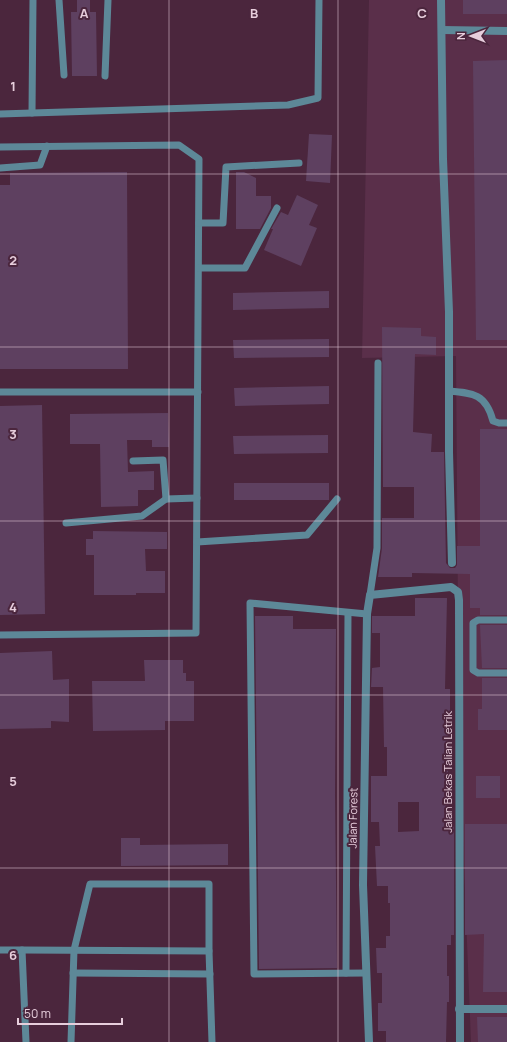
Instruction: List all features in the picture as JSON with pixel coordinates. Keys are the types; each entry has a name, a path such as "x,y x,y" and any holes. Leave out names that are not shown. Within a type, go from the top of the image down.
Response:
{"street":[{"path":"441,0 443,158 449,312 452,563"},
{"path":"442,30 507,31"},
{"name":"Jalan Bekas Talian Letrik","path":"370,595 451,587 458,592 460,1042"},
{"name":"Jalan Forest","path":"368,1042 363,885 367,614 370,595"},
{"path":"459,1009 507,1009"}],"lane":[{"path":"32,113 33,0"},
{"path":"60,0 64,75"},
{"path":"105,76 108,0"},
{"path":"0,114 288,105 318,98 319,0"},
{"path":"0,147 179,145 199,160 196,633 0,635"},
{"path":"0,168 40,164 47,146"},
{"path":"199,223 223,223 226,167 299,163"},
{"path":"199,268 245,268 277,208"},
{"path":"370,595 377,548 378,363"},
{"path":"449,391 468,392 476,395 483,400 490,410 493,421 507,423"},
{"path":"0,392 198,392"},
{"path":"133,461 163,460 166,499"},
{"path":"66,523 142,516 166,499 197,498"},
{"path":"197,542 307,535 337,499"},
{"path":"366,973 254,974 250,603 367,614"},
{"path":"346,973 348,613"},
{"path":"507,620 478,620 473,623 473,670 478,673 507,673"},
{"path":"71,1042 74,950 90,884 209,884 209,951 212,1042"},
{"path":"0,950 209,951"},
{"path":"22,950 26,1042"},
{"path":"73,973 210,974"}],"shaded area":[{"path":"369,0 507,0 507,1042 471,1042 459,741 456,356 362,358"}],"building":[{"path":"77,0 90,0 90,12 96,12 97,76 72,76 71,12 77,12"},
{"path":"463,0 507,0 507,14 463,14"},
{"path":"507,60 507,340 476,340 473,61"},
{"path":"309,134 332,135 330,183 306,181"},
{"path":"127,172 128,369 0,369 0,185 10,185 10,173"},
{"path":"236,172 244,172 256,178 256,196 271,196 271,208 260,229 236,229"},
{"path":"297,195 318,205 309,225 317,228 301,266 264,250 273,229 271,229 281,212 288,215"},
{"path":"329,291 329,308 233,310 233,293"},
{"path":"382,327 421,328 421,336 436,337 436,355 415,354 413,432 432,434 431,452 444,452 446,563 450,568 455,568 457,565 457,546 480,546 480,429 507,429 507,615 480,615 480,608 470,608 470,574 412,573 412,577 378,577 382,548 382,518 414,518 414,487 383,487"},
{"path":"329,339 329,357 234,358 233,340"},
{"path":"329,386 329,404 235,406 234,388"},
{"path":"42,405 45,614 0,615 0,406"},
{"path":"168,413 169,447 152,447 152,440 127,440 128,472 154,471 154,490 138,490 138,506 101,507 100,444 70,444 70,414"},
{"path":"328,435 328,453 234,454 233,436"},
{"path":"234,483 329,483 329,500 234,500"},
{"path":"93,531 167,532 167,549 145,549 146,571 165,571 165,593 94,595 94,555 86,555 86,539 93,539"},
{"path":"415,598 447,598 445,689 450,689 450,717 448,717 448,775 450,775 449,823 454,824 454,935 451,935 451,945 447,945 449,1002 447,1002 446,1042 386,1042 386,1031 378,1031 378,1003 382,1003 382,973 377,973 376,948 386,948 386,936 390,936 390,903 388,903 388,886 377,886 375,846 380,846 379,822 371,822 371,776 387,776 387,747 384,747 383,687 371,687 372,668 380,667 380,633 372,633 372,616 415,616","holes":["398,802 419,802 419,831 398,832"]},
{"path":"255,616 293,616 293,629 336,629 335,795 337,968 259,969"},
{"path":"480,625 507,625 507,668 482,668"},
{"path":"52,651 53,680 69,679 69,722 51,721 51,728 0,729 0,653"},
{"path":"144,660 183,660 183,673 186,673 186,681 194,681 194,721 165,721 165,730 93,731 92,681 145,681"},
{"path":"482,678 507,678 507,730 478,730 478,709 482,709"},
{"path":"476,776 500,776 500,798 476,798"},
{"path":"465,824 507,824 507,992 483,992 484,934 465,935"},
{"path":"121,838 140,838 140,845 228,844 228,865 121,866"},
{"path":"477,1017 507,1017 507,1042 478,1042"}]}
